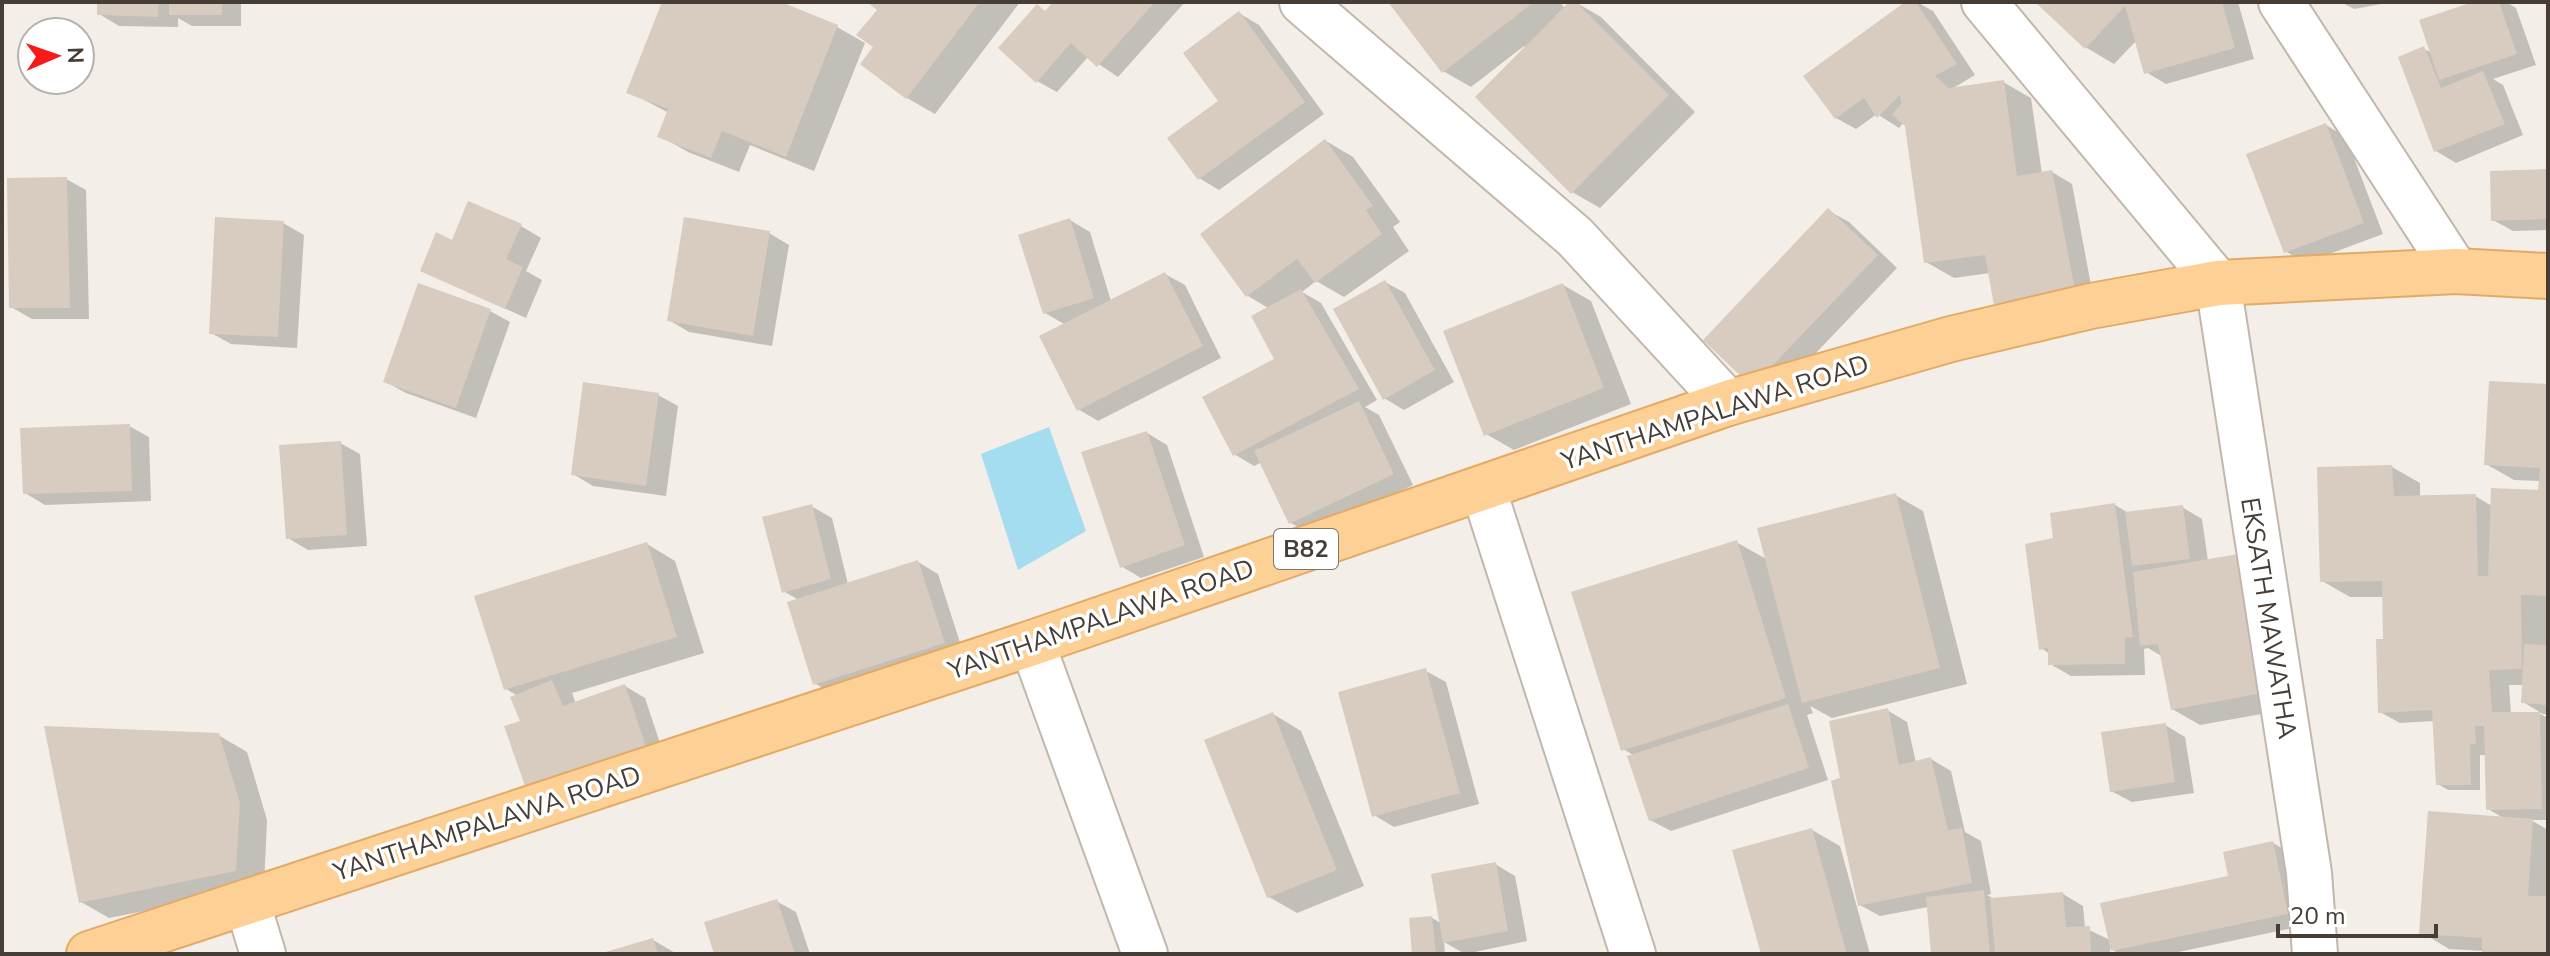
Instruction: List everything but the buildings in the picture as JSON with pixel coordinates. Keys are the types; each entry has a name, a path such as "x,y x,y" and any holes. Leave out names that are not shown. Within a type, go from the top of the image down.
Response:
{"main road":[{"name":"YANTHAMPALAWA ROAD","path":"89,954 1032,643 1728,403 1951,339 2091,306 2218,283 2456,271 2548,276"}],"street":[{"path":"1302,2 1575,237 1728,403"},
{"path":"1984,2 2218,283"},
{"path":"2281,2 2456,271"},
{"name":"EKSATH MAWATHA","path":"2218,283 2309,873 2315,954"},
{"path":"1483,488 1633,954"},
{"path":"1032,643 1145,954"},
{"path":"247,902 263,954"}],"water":[{"path":"1049,427 1086,531 1018,570 981,454"}]}
